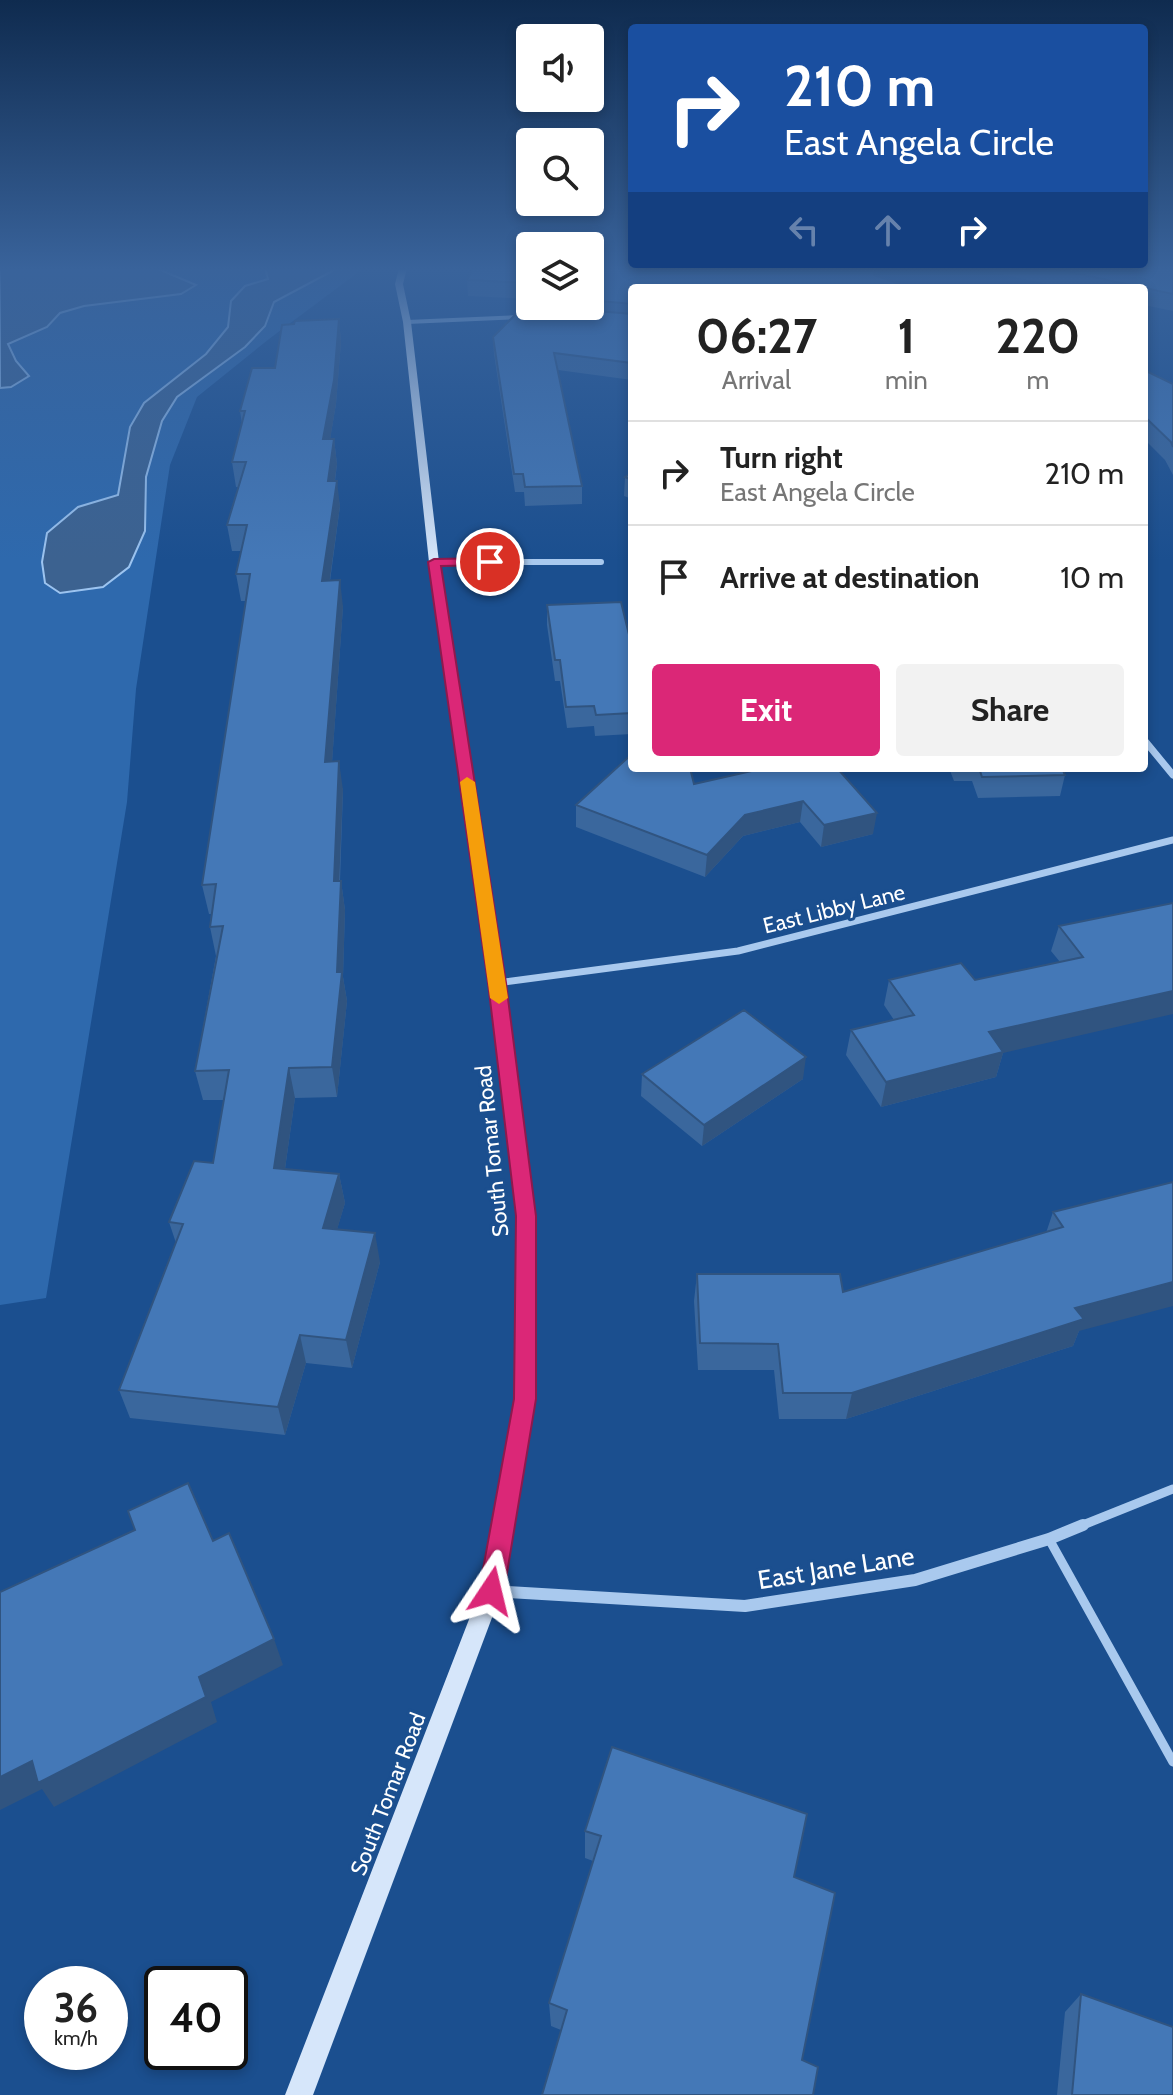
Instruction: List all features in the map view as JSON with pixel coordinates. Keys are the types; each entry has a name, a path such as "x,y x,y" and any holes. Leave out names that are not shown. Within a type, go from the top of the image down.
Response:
{"street":[{"name":"South Tomar Road","path":"299,2095 491,1591 525,1384 526,1216 497,983 434,562 412,366"},
{"path":"434,562 601,562"},
{"path":"1148,745 1173,775"},
{"name":"East Libby Lane","path":"497,983 738,951 1173,840"},
{"name":"East Jane Lane","path":"491,1591 745,1606 915,1580 1049,1539 1173,1489"}],"lane":[{"path":"1049,1539 1173,1762"}],"shaded area":[{"path":"0,366 236,366 197,397 170,465 136,689 127,802 46,1298 0,1305"},
{"path":"0,366 20,366 29,376 11,387 0,388"},
{"path":"191,366 219,366 177,397 162,421 146,477 145,531 129,567 103,587 60,593 45,583 42,562 47,533 78,507 118,495 130,427 144,403"}],"building":[{"path":"335,366 323,439 334,439 328,481 337,481 322,581 340,580 325,762 339,761 334,881 341,881 337,972 342,972 332,1067 289,1068 274,1168 339,1174 323,1228 375,1233 346,1340 300,1335 278,1407 119,1390 183,1224 169,1222 194,1161 213,1163 229,1070 195,1071 223,926 210,927 216,884 202,885 250,574 236,574 247,525 227,525 246,462 232,462 245,411 240,411 252,368"},
{"path":"497,366 557,366 582,486 525,487 523,474 514,474"},
{"path":"1148,372 1173,384 1173,447 1148,420"},
{"path":"621,602 628,631 628,713 596,715 594,706 566,707 560,660 555,660 547,605"},
{"path":"628,758 628,772 691,772 694,784 747,772 841,772 877,813 824,825 803,801 745,815 707,855 576,805"},
{"path":"980,772 1064,772 1065,775 982,777"},
{"path":"1173,903 1173,991 989,1032 1003,1052 886,1082 851,1030 914,1015 889,980 961,963 975,980 1083,957 1059,926"},
{"path":"744,1010 806,1057 704,1125 642,1074"},
{"path":"1173,1182 1173,1282 1075,1308 1084,1319 852,1393 783,1393 778,1344 700,1343 697,1274 840,1274 843,1292 1063,1227 1053,1212"},
{"path":"188,1483 213,1541 229,1533 274,1639 199,1677 206,1697 38,1783 32,1761 0,1777 0,1592 135,1530 128,1511"},
{"path":"612,1747 807,1814 794,1877 835,1893 802,2060 818,2067 813,2095 542,2095 567,2010 549,2003 601,1836 585,1831"},
{"path":"1081,1994 1173,2027 1173,2095 1072,2095"}],"slow traffic":[{"path":"467,782 499,998"}],"route":[{"path":"490,562 434,562 497,983 526,1216 525,1399 491,1591"}]}
